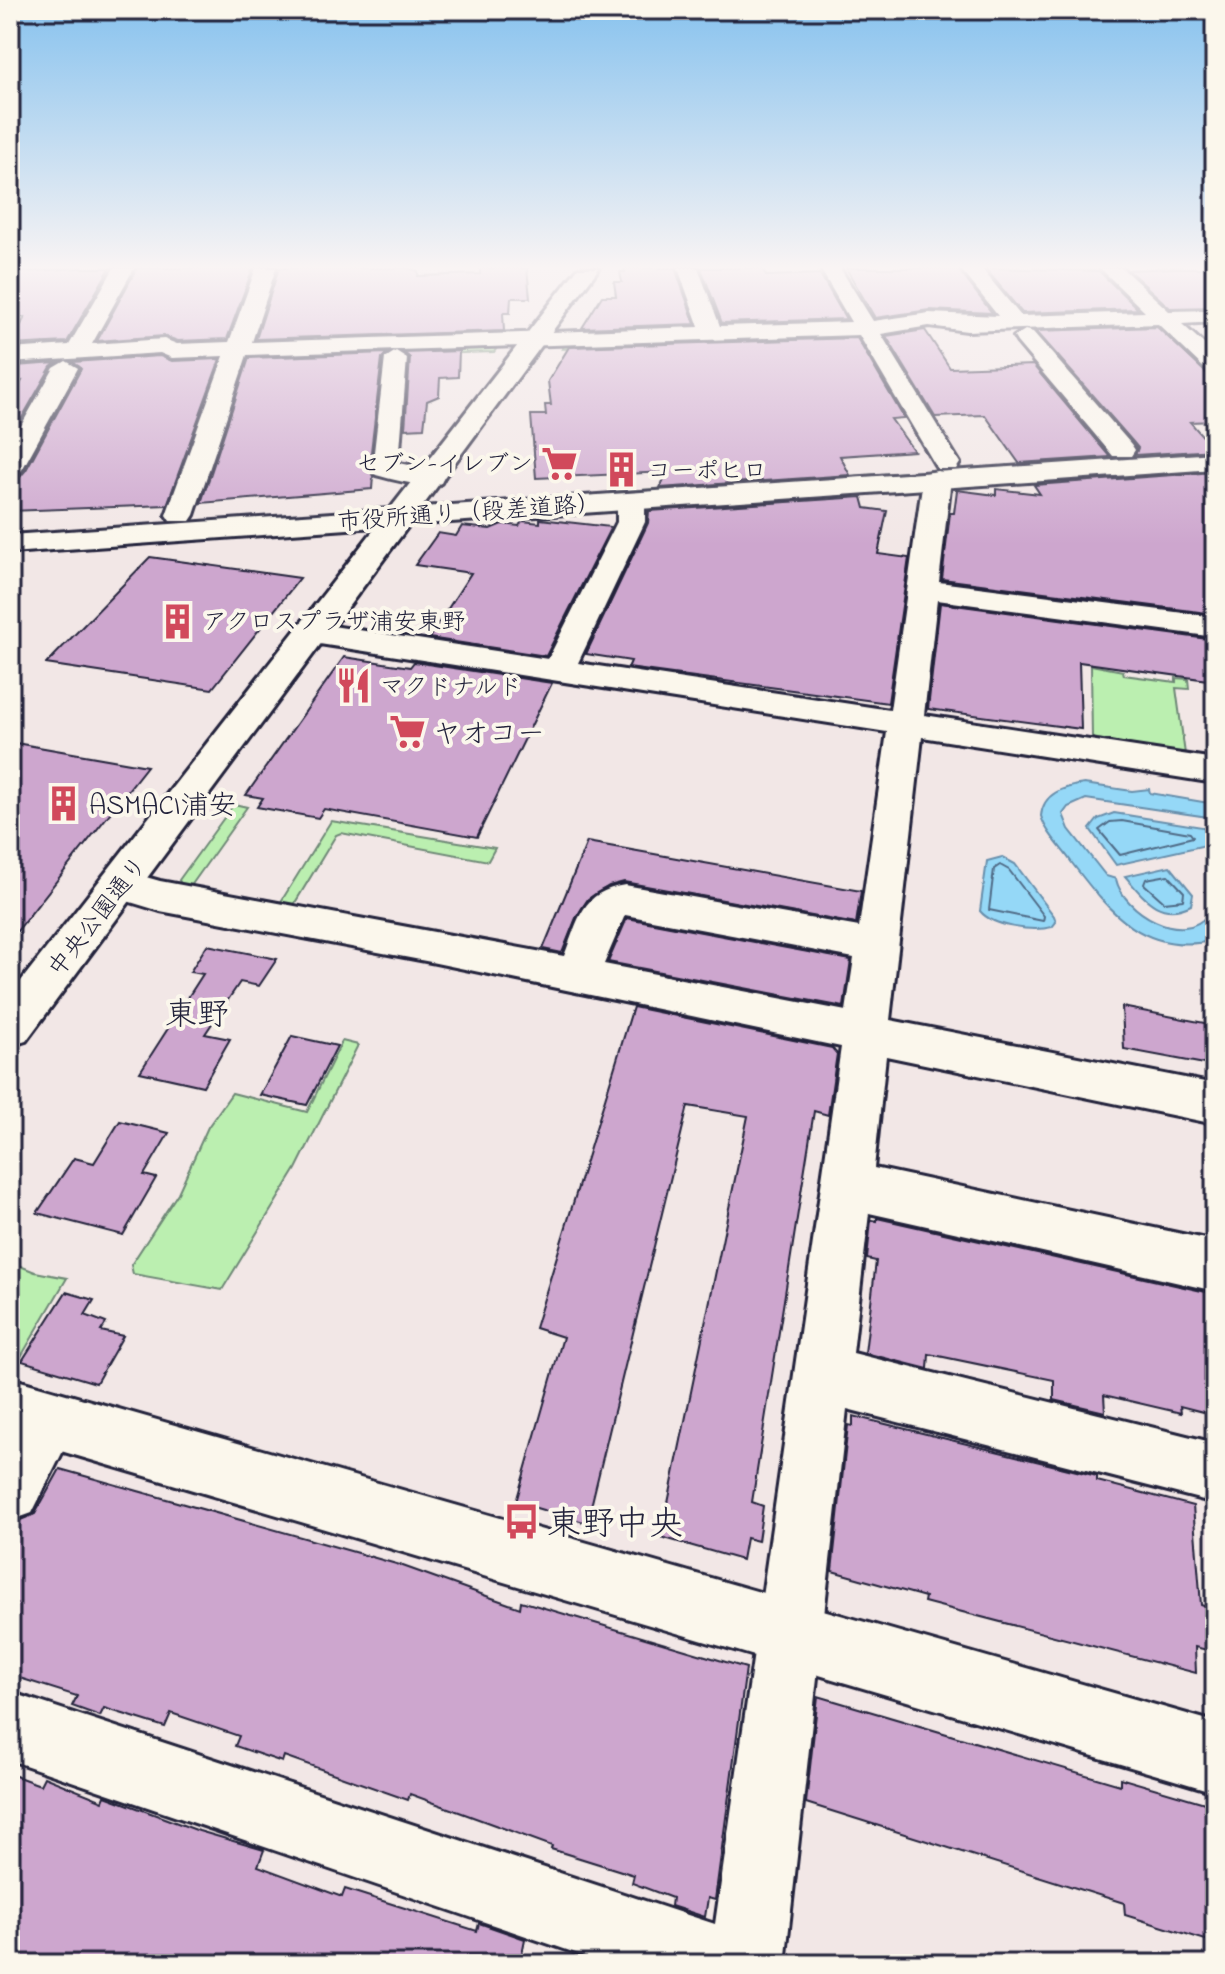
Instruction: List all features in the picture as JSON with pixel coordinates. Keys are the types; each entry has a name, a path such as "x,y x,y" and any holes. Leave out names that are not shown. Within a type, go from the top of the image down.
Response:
{"street":[{"path":"59,360 70,361"},
{"path":"10,370 74,360"},
{"path":"180,515 234,360"},
{"path":"396,360 385,469 431,477"},
{"name":"中央公園通り","path":"15,1013 121,885 519,360"},
{"path":"747,1964 791,1633 864,1032 942,471 884,360"},
{"path":"1046,360 1122,450"},
{"path":"10,468 70,361"},
{"name":"市役所通り（段差道路）","path":"10,529 180,515 631,502 1122,450 1215,446"},
{"name":"市役所通り（段差道路）","path":"10,544 408,508 942,471 1215,461"},
{"path":"559,669 631,522 631,502"},
{"path":"924,589 1215,627"},
{"path":"313,633 1215,771"},
{"path":"121,885 160,896 864,1032 1215,1104"},
{"path":"578,976 604,910 613,902 625,900 876,946"},
{"path":"845,1185 1215,1266"},
{"path":"822,1374 1215,1473"},
{"path":"10,1491 30,1413 1215,1757"},
{"path":"10,1726 721,1964"}],"green space":[{"path":"1215,453 1215,457 610,492 1136,457"},
{"path":"1091,665 1123,671 1124,675 1176,682 1176,678 1188,679 1189,689 1176,688 1185,754 1092,738"},
{"path":"234,804 247,807 188,890 183,889 179,880"},
{"path":"331,821 495,848 488,861 341,833 336,835 290,911 277,908"},
{"path":"342,1041 358,1045 296,1169 222,1290 133,1274 131,1265 178,1193 208,1127 232,1093 307,1112"},
{"path":"10,1262 35,1272 67,1278 12,1372"}],"water":[{"path":"1084,784 1132,791 1149,789 1150,793 1215,804 1215,818 1086,799 1068,807 1063,814 1069,829 1106,876 1116,879 1130,903 1156,921 1184,927 1197,923 1208,914 1215,889 1215,940 1190,944 1149,936 1115,914 1101,899 1050,834 1041,816 1046,802 1056,792"},
{"path":"1114,813 1215,829 1215,843 1116,865 1090,829 1098,819"},
{"path":"1002,857 1015,864 1054,916 1056,922 1052,927 1014,927 994,921 980,911 987,861"},
{"path":"1170,866 1193,894 1191,905 1180,909 1162,909 1146,899 1125,876"}],"building":[{"path":"220,360 167,505 10,511 10,479 20,477 26,470 81,369 73,362"},
{"path":"248,360 382,360 369,469 373,476 372,489 201,503"},
{"path":"410,360 459,360 458,377 440,378 439,396 427,401 424,428 405,429"},
{"path":"561,360 870,360 904,418 891,419 914,451 840,456 850,475 660,488 667,472 536,478 531,415 546,415 545,405 551,405 548,381"},
{"path":"901,360 945,360 950,368 1033,365 1110,457 1019,463 985,415 935,417"},
{"path":"1061,360 1193,360 1215,381 1215,421 1190,422 1215,450 1135,455 1138,448"},
{"path":"57,363 51,367 10,439 10,401 22,381 10,382 10,374 15,366"},
{"path":"1215,472 1215,614 942,579 950,513 954,513 957,490 996,495 996,489 1040,494 1034,485"},
{"path":"862,497 865,508 887,511 878,554 909,558 888,703 628,668 631,661 586,654 648,523 649,511"},
{"path":"540,519 611,527 546,656 429,638 471,573 415,565 438,533 456,536 462,526 490,529 502,524 519,526 522,521 540,523"},
{"name":"アクロスプラザ浦安東野","path":"150,557 300,578 212,689 46,664"},
{"path":"940,603 1215,640 1215,681 1079,662 1081,729 928,709"},
{"path":"344,657 410,667 414,662 552,683 477,837 324,809 318,818 257,807 263,798 246,795"},
{"name":"ASMACI浦安","path":"10,742 147,766 10,940"},
{"path":"587,842 861,891 856,924 624,882 609,886 588,899 576,918 562,953 543,949"},
{"path":"627,918 851,960 844,1007 608,962"},
{"path":"207,945 277,959 259,986 240,982 205,1034 230,1039 203,1086 140,1072 203,974 190,972"},
{"path":"633,1007 832,1048 837,1054 828,1115 814,1111 752,1502 763,1506 758,1541 746,1538 742,1560 661,1537 748,1116 688,1106 587,1523 516,1502 563,1337 535,1328"},
{"path":"1122,1007 1215,1025 1215,1066 1124,1049"},
{"path":"292,1036 337,1046 307,1105 260,1095"},
{"path":"120,1121 169,1133 144,1175 156,1178 123,1235 37,1213 74,1158 94,1163"},
{"path":"877,1218 1215,1294 1215,1415 1180,1406 1181,1413 1104,1395 1105,1412 1054,1400 1054,1380 929,1354 928,1369 865,1353 876,1261 867,1259 871,1220 877,1221"},
{"path":"66,1292 94,1300 85,1315 106,1323 101,1331 123,1336 96,1383 22,1361"},
{"path":"853,1416 1097,1476 1097,1481 1193,1506 1201,1605 1212,1609 1215,1652 1195,1647 1196,1673 924,1602 925,1597 832,1571 848,1425 853,1426"},
{"path":"60,1469 400,1565 520,1608 521,1601 746,1668 715,1900 708,1898 705,1917 671,1906 672,1898 632,1883 634,1875 551,1849 552,1846 410,1794 408,1800 284,1756 282,1762 235,1746 239,1736 171,1713 165,1727 104,1708 100,1716 72,1706 77,1696 10,1675 10,1536 18,1521 35,1514"},
{"path":"818,1696 1120,1785 1120,1778 1215,1806 1215,1943 1125,1915 1124,1903 806,1803"},
{"path":"10,1774 40,1785 44,1777 103,1801 105,1796 199,1831 264,1850 258,1866 342,1897 345,1889 477,1931 479,1923 525,1939 520,1964 10,1964"}],"place":[{"name":"セブン-イレブン","path":"559,463"},
{"name":"コーポヒロ","path":"621,470"},
{"name":"アクロスプラザ浦安東野","path":"177,621"},
{"name":"マクドナルド","path":"354,686"},
{"name":"ヤオコー","path":"407,732"},
{"name":"ASMACI浦安","path":"63,804"},
{"name":"東野中央","path":"521,1522"}],"district":[{"name":"東野","path":"197,1013"}]}
